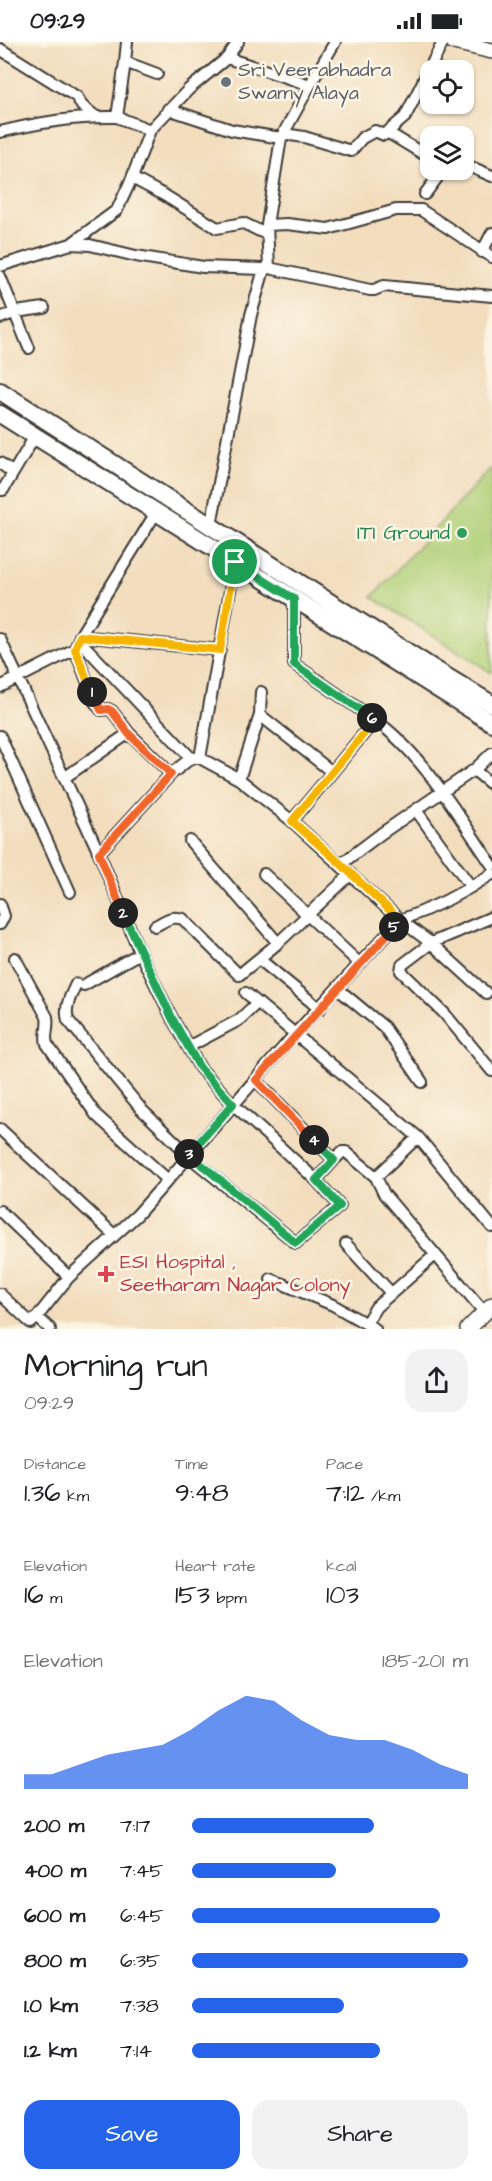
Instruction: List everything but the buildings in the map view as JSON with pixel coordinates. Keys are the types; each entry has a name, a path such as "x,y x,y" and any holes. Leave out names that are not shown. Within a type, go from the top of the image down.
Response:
{"main road":[{"path":"0,391 492,704"},
{"path":"0,414 492,723"}],"street":[{"path":"117,117 127,42"},
{"path":"0,266 71,244 117,210 150,130 168,109 227,58 238,42"},
{"path":"211,525 251,315 266,269 266,229 282,136 334,42"},
{"path":"168,109 232,130 304,137 351,151 362,138 375,131 384,135 405,117 443,42"},
{"path":"454,42 473,44 492,51"},
{"path":"0,49 77,98 82,106 95,116"},
{"path":"227,58 310,85"},
{"path":"125,62 157,74"},
{"path":"0,132 23,126 95,116 117,117 150,130"},
{"path":"387,132 420,152"},
{"path":"474,168 492,176"},
{"path":"132,178 217,228 243,223 266,229 287,224 328,229 396,210 421,210 487,255 492,233"},
{"path":"425,194 436,180"},
{"path":"71,244 90,245 136,256 203,267 266,269 369,290 384,285 492,296"},
{"path":"0,276 29,348"},
{"path":"0,318 16,312 44,308"},
{"path":"0,490 3,490 35,436"},
{"path":"0,463 13,472"},
{"path":"0,687 20,678 78,642 157,511"},
{"path":"99,853 171,774 196,758 220,650 238,543"},
{"path":"294,599 294,664 397,737 442,793 492,865"},
{"path":"0,639 99,853 140,953 200,1068 233,1104 316,1180 340,1206 296,1243 188,1155 142,1110 68,1020 66,1013 68,1003 80,984 140,953"},
{"path":"78,642 220,650"},
{"path":"78,642 95,702 101,710 112,711 129,734 171,774"},
{"path":"78,642 196,758 239,779 292,821 400,920 430,943 486,993"},
{"path":"239,779 260,715 261,692"},
{"path":"260,715 332,772"},
{"path":"292,821 375,720"},
{"path":"64,778 129,734"},
{"path":"0,736 70,891"},
{"path":"341,864 474,770 492,753"},
{"path":"474,770 492,786"},
{"path":"416,810 471,887"},
{"path":"190,841 278,943"},
{"path":"264,874 360,964"},
{"path":"154,926 176,916 183,919 239,975 278,943 351,874"},
{"path":"31,1323 69,1277 137,1215 295,1034 400,920 418,914 492,874"},
{"path":"0,904 4,916 0,924"},
{"path":"492,917 430,943 402,965 402,971 444,1013 492,1071"},
{"path":"15,958 46,1017 49,1027 45,1038 48,1044 96,1115 168,1180"},
{"path":"259,959 320,1009"},
{"path":"338,989 384,1027 422,1082"},
{"path":"246,993 418,1137 492,1227"},
{"path":"188,1047 239,1020 257,1003"},
{"path":"256,1080 334,1160"},
{"path":"0,1129 114,1235"},
{"path":"376,1177 418,1137"},
{"path":"316,1180 342,1152 346,1152 376,1177 384,1194 435,1255 488,1309 468,1329"},
{"path":"0,1211 69,1277"},
{"path":"346,1244 391,1293"},
{"path":"271,1278 333,1305 370,1326 376,1306 435,1255"},
{"path":"0,1294 31,1323 50,1329"}],"green space":[{"name":"ITI Ground","path":"492,469 492,673 372,597"}],"place":[{"name":"Sri Veerabhadra Swamy Alaya","path":"226,82"},
{"name":"ITI Ground","path":"462,533"},
{"name":"ESI Hospital , Seetharam Nagar Colony","path":"106,1274"}],"route":[{"path":"235,562 294,599 294,664 375,720 292,821 400,920 256,1080 334,1160 316,1180 339,1203 339,1209 296,1243 188,1155 233,1104 200,1068 172,1018 140,953 99,853 171,774 129,734 112,711 101,710 95,702 75,649 80,636 220,650 235,562"}]}
